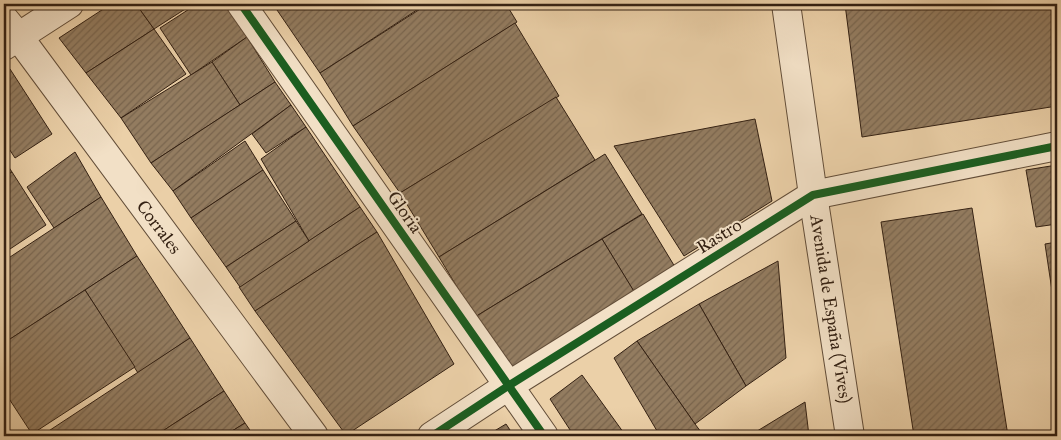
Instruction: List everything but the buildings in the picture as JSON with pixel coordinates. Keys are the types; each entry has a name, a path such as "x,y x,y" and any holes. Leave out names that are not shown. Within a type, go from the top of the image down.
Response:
{"street":[{"path":"8,33 69,4"},
{"name":"Gloria","path":"241,4 544,436"},
{"name":"Avenida de España (Vives)","path":"786,4 850,436"},
{"name":"Corrales","path":"8,33 314,436"},
{"name":"Rastro","path":"432,436 508,386 813,195 1057,146"}],"cycle path":[{"path":"241,4 544,436"},
{"path":"432,436 508,386 813,195 1057,146"}]}
